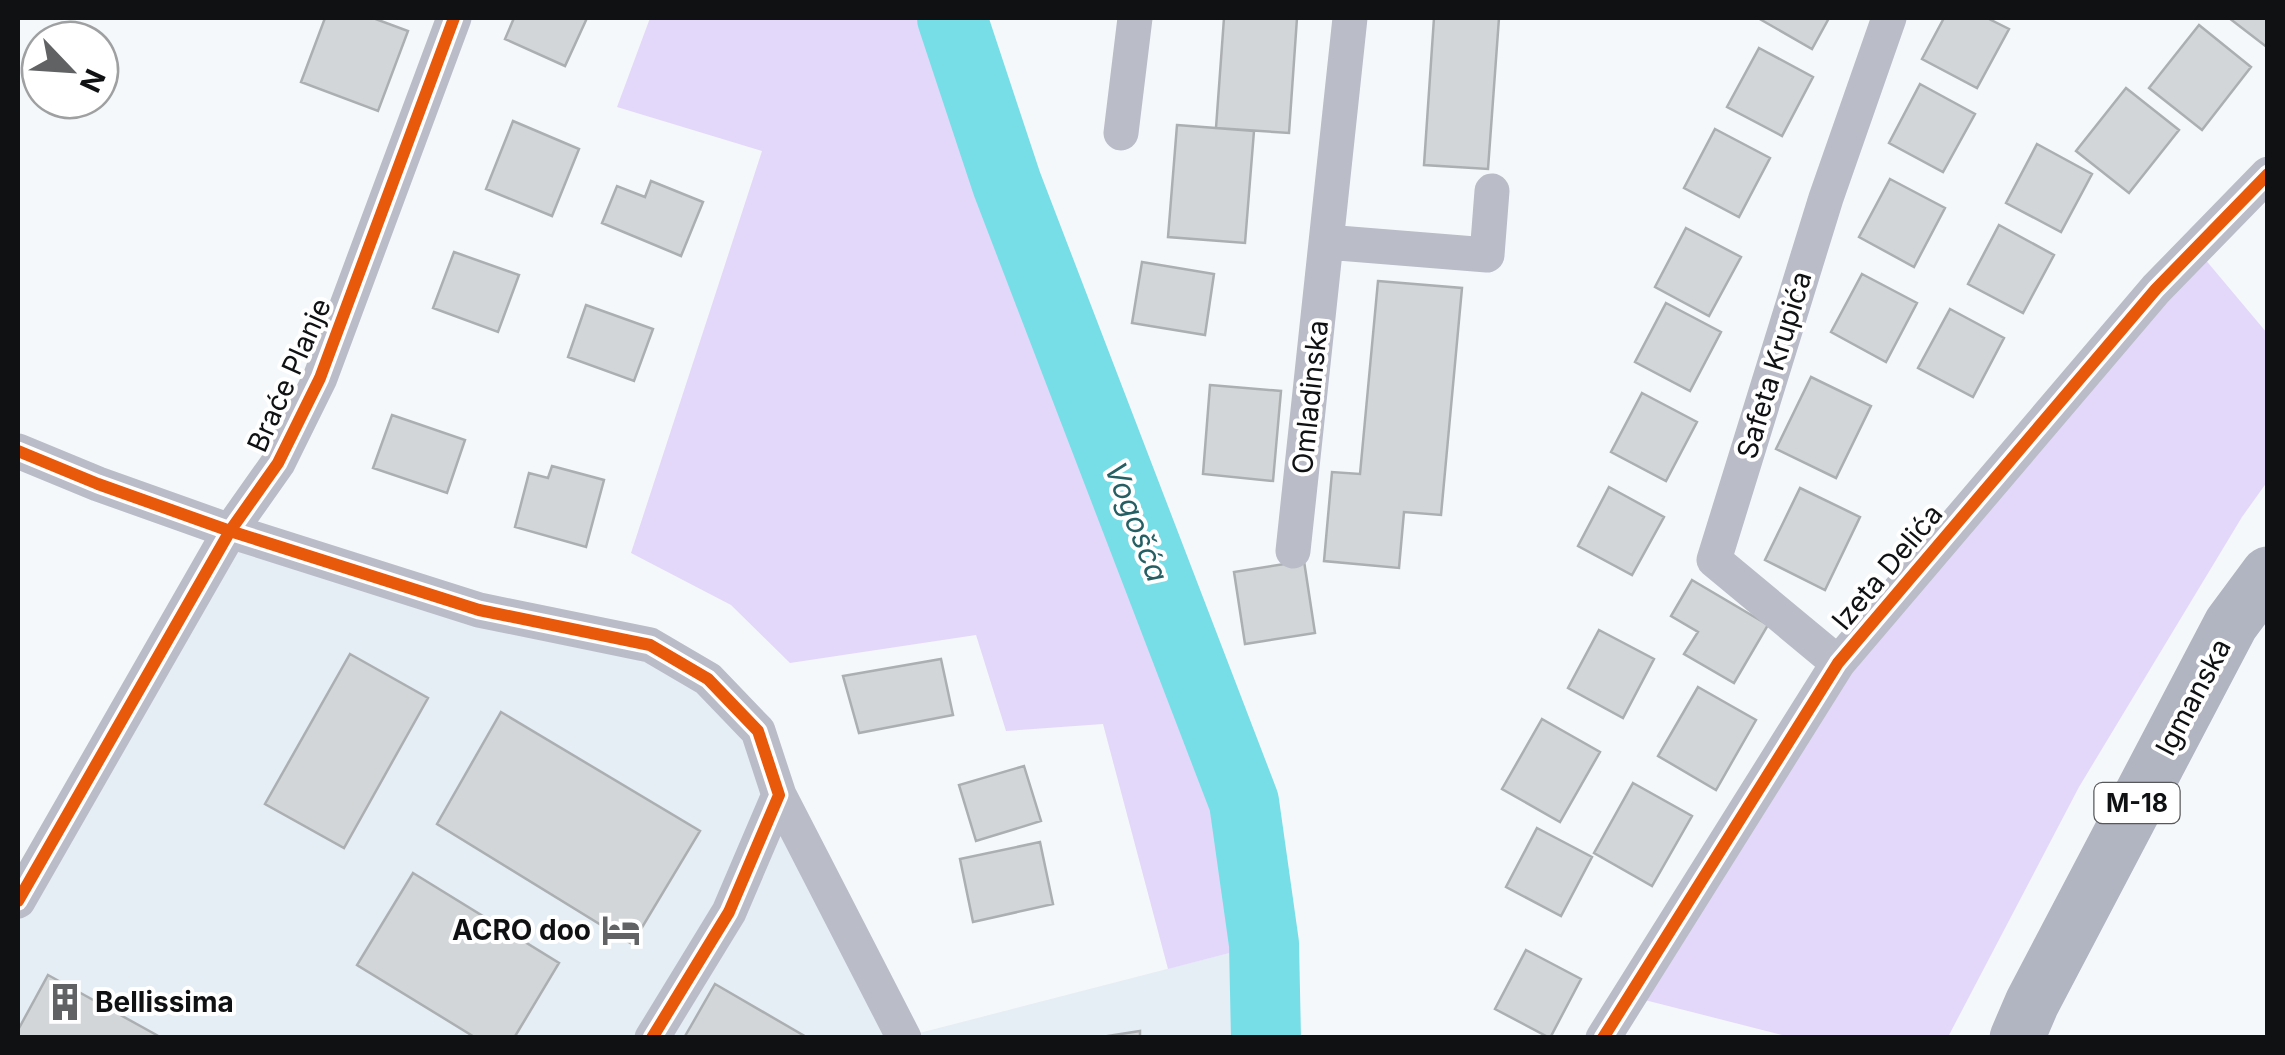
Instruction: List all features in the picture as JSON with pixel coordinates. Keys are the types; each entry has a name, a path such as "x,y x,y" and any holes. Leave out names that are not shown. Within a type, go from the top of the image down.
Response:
{"main road":[{"name":"Igmanska","path":"2017,1038 2231,624 2268,574"}],"street":[{"name":"Braće Planje","path":"18,901 230,531 273,472 320,378 454,18"},
{"path":"1121,132 1135,18"},
{"name":"Omladinska","path":"1293,552 1350,18"},
{"name":"Safeta Krupića","path":"1838,663 1714,560 1826,198 1889,18"},
{"name":"Izeta Delića","path":"1603,1038 1838,663 2156,289 2268,174"},
{"path":"1326,242 1487,256 1492,190"},
{"path":"18,452 230,531 479,610 650,646 708,679 758,731 779,796 904,1038"},
{"path":"652,1038 729,912 779,796"}],"shaded area":[{"path":"650,18 952,18 1007,184 1244,802 1264,944 1168,969 1103,724 1006,731 976,635 790,663 731,605 631,553 762,151 617,107"},
{"path":"2204,258 2267,333 2267,482 2079,787 1948,1037 1790,1037 1629,996 1838,663"},
{"path":"230,531 650,645 758,731 904,1037 1264,944 1266,1037 18,1038 18,901"}],"building":[{"path":"325,18 373,18 408,31 378,111 301,82"},
{"path":"514,18 587,18 565,66 505,39"},
{"path":"1224,18 1297,18 1289,133 1216,128"},
{"path":"1434,18 1499,18 1488,169 1424,165"},
{"path":"1758,18 1829,18 1812,49"},
{"path":"1944,18 1987,18 2009,29 1977,88 1922,59"},
{"path":"2229,18 2268,18 2268,48"},
{"path":"2199,25 2251,67 2202,130 2149,88"},
{"path":"1759,48 1813,77 1782,136 1727,107"},
{"path":"1920,84 1975,114 1943,172 1889,143"},
{"path":"2126,88 2179,130 2129,193 2076,151"},
{"path":"513,121 579,149 552,216 486,189"},
{"path":"1177,125 1254,131 1245,243 1168,237"},
{"path":"1715,129 1770,158 1739,217 1684,188"},
{"path":"2037,144 2092,174 2061,232 2006,203"},
{"path":"1890,179 1945,208 1914,267 1859,237"},
{"path":"651,181 703,202 681,256 602,223 617,186 645,197"},
{"path":"1999,225 2054,255 2023,313 1968,284"},
{"path":"1686,228 1741,257 1709,316 1655,287"},
{"path":"454,252 519,275 498,332 433,308"},
{"path":"1142,262 1214,274 1205,335 1132,323"},
{"path":"1862,274 1917,303 1886,362 1831,332"},
{"path":"1378,281 1462,288 1441,515 1404,512 1399,568 1324,561 1332,472 1360,474"},
{"path":"1666,303 1721,332 1690,391 1635,362"},
{"path":"586,305 653,329 634,381 568,357"},
{"path":"1950,309 2004,338 1973,397 1918,368"},
{"path":"1811,377 1871,406 1836,478 1776,449"},
{"path":"1210,385 1281,391 1273,481 1203,474"},
{"path":"1642,393 1697,422 1666,481 1611,452"},
{"path":"392,415 465,440 447,493 373,468"},
{"path":"552,466 604,480 586,547 515,527 529,473 548,478"},
{"path":"1609,487 1664,517 1632,575 1578,546"},
{"path":"1800,488 1860,517 1825,590 1765,560"},
{"path":"1304,561 1315,633 1245,644 1234,572"},
{"path":"1692,580 1768,625 1734,683 1684,654 1698,632 1671,616"},
{"path":"1599,630 1654,659 1623,718 1568,688"},
{"path":"350,654 428,698 344,848 265,804"},
{"path":"941,659 953,715 859,733 843,676"},
{"path":"1698,687 1756,720 1716,790 1658,756"},
{"path":"501,712 700,831 632,944 437,824"},
{"path":"1542,719 1600,752 1560,822 1502,789"},
{"path":"1024,766 1041,821 976,841 959,785"},
{"path":"1633,783 1692,816 1652,886 1594,853"},
{"path":"1537,828 1592,857 1561,916 1506,887"},
{"path":"1040,842 1053,904 973,922 960,859"},
{"path":"413,873 559,963 514,1038 476,1038 357,965"},
{"path":"1526,950 1581,979 1550,1038 1495,1009"},
{"name":"Bellissima","path":"48,975 162,1038 18,1038 18,1030"},
{"path":"715,984 808,1038 684,1038"},
{"path":"1140,1031 1140,1038 1095,1038"}],"waterway":[{"name":"Vogošća","path":"952,18 1007,184 1244,802 1264,944 1266,1038"}],"cycle path":[{"path":"18,901 230,531 278,463 320,378 454,18"},
{"path":"1603,1038 1838,663 2156,289 2268,174"},
{"path":"18,451 230,531 479,610 650,645 708,679 758,731 779,795 729,912 652,1038"}],"place":[{"name":"ACRO doo","path":"621,930"},
{"name":"Bellissima","path":"65,1002"}]}
